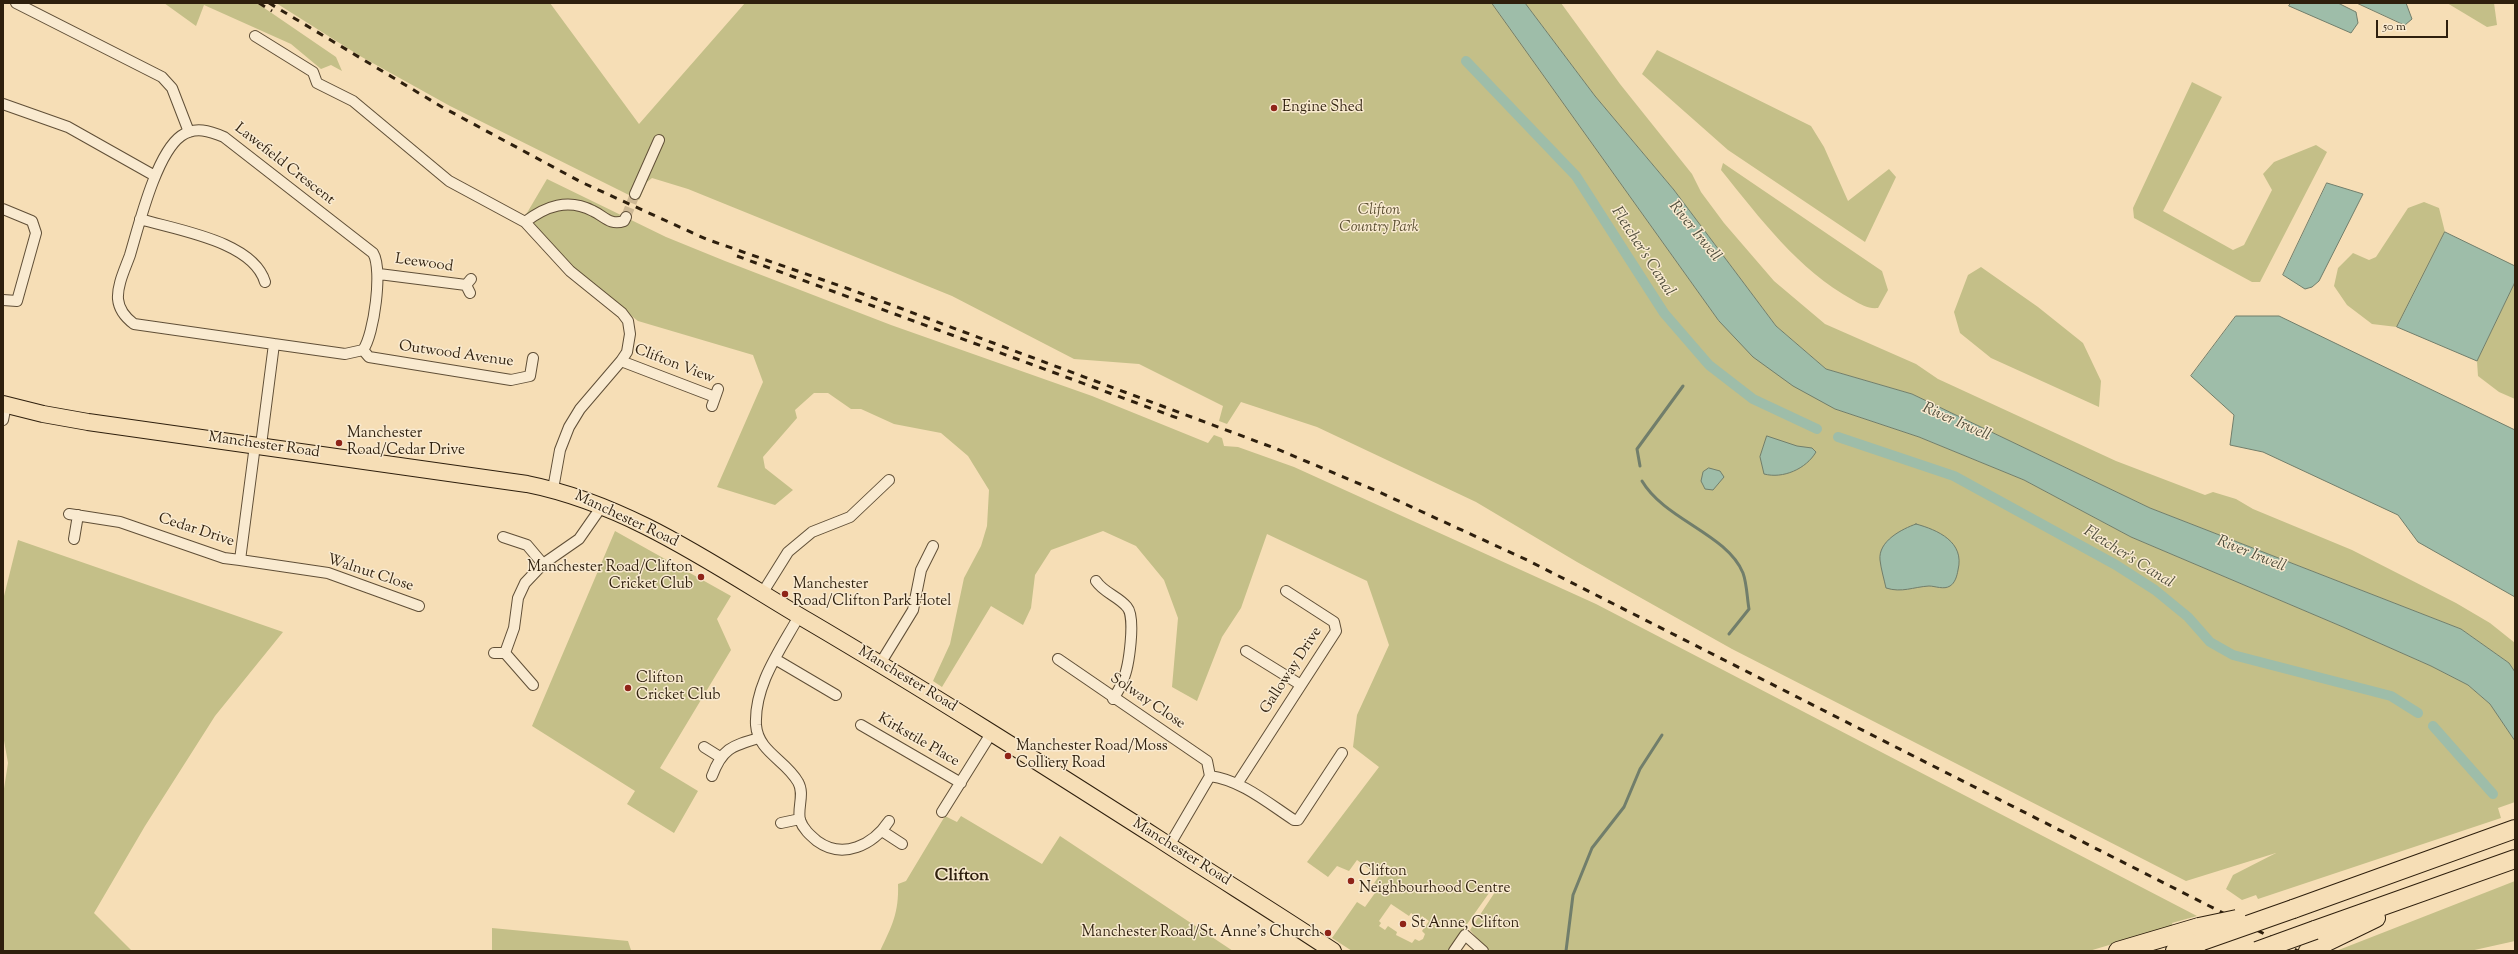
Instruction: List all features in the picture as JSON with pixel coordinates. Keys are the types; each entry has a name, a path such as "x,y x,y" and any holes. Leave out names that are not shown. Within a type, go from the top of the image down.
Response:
{"highway":[{"path":"2118,951 2201,934 2293,909 2515,829"},
{"path":"2257,951 2316,942 2422,893 2515,859"},
{"path":"2175,951 2201,934"}],"main road":[{"name":"Manchester Road","path":"4,409 494,478 553,489 602,506 658,532 763,592 799,616 992,732 1333,951"}],"street":[{"path":"16,3 162,77 172,88 189,132 174,142 155,176 140,219 119,290 118,300 126,318 134,324 345,354 363,350"},
{"path":"255,36 313,72 315,86 353,101 449,181 525,222 570,271 625,317 629,325 630,339 621,361 582,405 569,427 560,450 553,489"},
{"path":"3,104 68,127 155,176"},
{"name":"Lawefield Crescent","path":"189,132 200,129 224,137 373,253 379,274 368,339 363,350"},
{"path":"635,194 659,140"},
{"path":"525,222 547,208 559,204 585,207 612,223 624,221 626,217"},
{"path":"3,209 32,221 36,233 17,301 3,300"},
{"path":"140,219 235,249 262,271 265,282"},
{"name":"Leewood","path":"379,274 469,286"},
{"path":"258,445 274,344"},
{"name":"Outwood Avenue","path":"363,350 369,357 511,380 530,376 533,358"},
{"name":"Clifton View","path":"621,361 715,397"},
{"name":"Cedar Drive","path":"74,539 73,514 120,522 224,558 240,560 258,445"},
{"path":"763,592 788,552 812,532 850,517 889,480"},
{"path":"505,653 514,628 520,590 543,564 579,539 602,506"},
{"path":"503,537 527,545 543,564"},
{"path":"880,664 913,610 921,570 933,546"},
{"name":"Walnut Close","path":"240,560 328,573 419,606"},
{"path":"1096,581 1101,588 1127,607 1131,614 1128,661 1124,679 1113,699"},
{"name":"Galloway Drive","path":"1237,784 1336,631 1337,626 1334,622 1286,591"},
{"path":"799,616 765,678 758,703 756,726 759,738 768,751 799,783 802,791 800,819 803,828 825,846 839,850 864,844 882,831 889,821"},
{"path":"1246,651 1301,685"},
{"path":"494,653 505,653 533,685"},
{"path":"776,659 821,691 836,695"},
{"name":"Solway Close","path":"1058,659 1113,699 1206,761 1210,776"},
{"name":"Kirkstile Place","path":"861,725 961,783"},
{"path":"942,812 992,732"},
{"path":"712,776 720,757 737,744 759,738"},
{"path":"704,747 720,757"},
{"path":"1168,846 1210,776 1224,778 1237,784 1294,820 1298,820 1342,753"},
{"path":"781,823 800,819"},
{"path":"882,831 902,844"},
{"path":"1454,951 1465,935 1483,951"}],"green space":[{"path":"164,3 257,3 336,57 342,71 331,65 321,69 291,44 204,5 196,26"},
{"name":"Clifton Country Park","path":"276,3 550,3 639,124 745,3 1492,3 1719,321 1835,409 1919,437 2024,480 2131,537 2343,627 2431,666 2468,685 2490,704 2515,741 2515,802 2498,808 2501,818 2258,899 2256,895 2242,900 2226,889 2233,875 2276,853 2186,881 1732,649 1577,562 1476,502 1317,427 1241,402 1227,424 1219,421 1223,406 1139,364 1074,359 952,296 688,189 652,178 647,182 639,200 450,106 360,56"},
{"path":"1525,3 1561,3 1620,84 1692,174 1701,192 1724,223 1774,281 1825,324 1916,364 1938,379 2116,461 2205,495 2213,492 2236,499 2253,509 2352,550 2456,603 2490,623 2515,643 2515,672 2509,663 2461,629 2150,508 1912,394 1826,369 1776,326 1674,190 1595,96"},
{"path":"2447,3 2494,3 2497,25 2487,27"},
{"path":"1657,50 1811,126 1824,147 1848,201 1889,169 1896,177 1865,242 1728,150 1642,74"},
{"path":"2192,82 2222,97 2163,211 2233,250 2244,245 2272,190 2263,174 2274,162 2316,145 2327,152 2260,282 2252,282 2134,218 2133,208"},
{"path":"1723,163 1882,271 1888,290 1878,308 1862,305 1833,288 1797,258 1765,224 1721,170"},
{"path":"547,179 666,237 891,325 1092,396 1208,443 1214,435 1222,438 1224,446 1238,447 1294,467 1596,604 2197,916 2172,923 2173,926 2089,951 1488,951 1470,930 1497,889 1494,886 1448,951 1352,951 1332,938 1357,902 1365,907 1375,893 1370,889 1379,876 1357,860 1349,871 1337,866 1328,877 1307,862 1379,767 1353,747 1357,715 1389,645 1367,581 1267,534 1241,608 1222,637 1197,701 1172,687 1178,618 1164,580 1136,546 1103,531 1051,550 1035,575 1031,608 1023,625 991,606 942,687 933,681 950,644 964,578 981,546 987,526 989,490 968,456 941,433 894,424 861,409 851,409 828,393 814,393 795,410 797,418 763,457 765,468 793,490 775,505 717,487 763,382 753,355 638,321 568,266 524,218","holes":["1391,904 1409,916 1411,913 1420,919 1422,916 1429,921 1422,931 1425,934 1423,939 1419,941 1415,939 1412,943 1396,935 1397,932 1388,926 1385,930 1379,926 1381,923 1379,921"]},
{"path":"2424,202 2439,208 2445,232 2397,327 2372,324 2347,305 2334,286 2338,268 2353,253 2369,260 2376,257 2408,208"},
{"path":"1981,267 2038,307 2083,343 2101,381 2099,407 1991,358 1960,333 1954,312 1968,275"},
{"path":"2515,282 2515,399 2499,392 2478,376 2477,361"},
{"name":"Clifton Cricket Club","path":"615,531 731,596 717,619 731,650 660,768 698,791 674,833 627,804 635,791 532,726"},
{"path":"18,540 283,632 215,716 145,826 94,913 132,951 3,951 3,795 8,763 3,735 3,600"},
{"path":"945,816 957,822 961,816 1042,864 1060,836 1233,951 880,951 894,919 898,884 906,881"},
{"path":"2515,881 2515,941 2470,951 2336,951"},
{"path":"492,928 628,941 631,950 492,951"}],"water":[{"name":"River Irwell","path":"1492,3 1525,3 1595,96 1674,190 1776,326 1826,369 1912,394 2150,508 2461,629 2509,663 2515,672 2515,741 2490,704 2468,685 2431,666 2131,537 2024,480 1919,437 1835,409 1793,386 1753,357 1719,321"},
{"path":"2291,3 2338,3 2356,12 2358,23 2351,33 2289,6"},
{"path":"2357,3 2406,3 2412,19 2405,25"},
{"path":"2327,183 2363,194 2319,281 2312,287 2305,289 2283,275"},
{"path":"2445,232 2515,266 2515,282 2477,361 2397,327"},
{"path":"2236,316 2279,316 2515,430 2515,597 2418,542 2398,515 2263,452 2230,445 2234,415 2191,376"},
{"path":"1767,436 1797,446 1812,448 1816,452 1812,458 1800,468 1786,474 1764,474 1760,457"},
{"path":"1709,468 1720,471 1724,477 1713,490 1705,489 1701,481 1703,472"},
{"path":"1916,524 1941,534 1954,545 1959,560 1956,577 1950,586 1942,588 1929,586 1902,590 1886,588 1880,553 1892,537 1904,529"}],"waterway":[{"name":"Fletcher's Canal","path":"1466,61 1576,176 1664,313 1709,365 1753,399 1817,429"},
{"path":"1640,466 1637,449 1683,386"},
{"name":"Fletcher's Canal","path":"1838,437 1954,476 2116,565 2155,590 2188,617 2210,642 2233,655 2391,696 2418,713"},
{"path":"1642,481 1652,495 1665,506 1724,548 1735,559 1743,573 1749,609 1729,634"},
{"path":"2433,726 2493,794"},
{"path":"1566,951 1573,895 1592,848 1624,807 1640,769 1662,735"}],"tunnel":[{"path":"626,217 635,194"}],"railway":[{"path":"259,3 272,11"},
{"path":"269,3 442,107 581,182 706,239 849,289 1277,449 1379,492 1527,560 2298,951"},
{"path":"737,256 1180,419"}],"place":[{"name":"Engine Shed","path":"1274,108"},
{"name":"Manchester Road/Cedar Drive","path":"339,443"},
{"name":"Manchester Road/Clifton Cricket Club","path":"701,577"},
{"name":"Manchester Road/Clifton Park Hotel","path":"785,594"},
{"name":"Clifton Cricket Club","path":"628,688"},
{"name":"Manchester Road/Moss Colliery Road","path":"1008,756"},
{"name":"Clifton Neighbourhood Centre","path":"1351,881"},
{"name":"St Anne, Clifton","path":"1403,924"},
{"name":"Manchester Road/St. Anne's Church","path":"1328,933"}],"district":[{"name":"Clifton","path":"962,877"}]}
